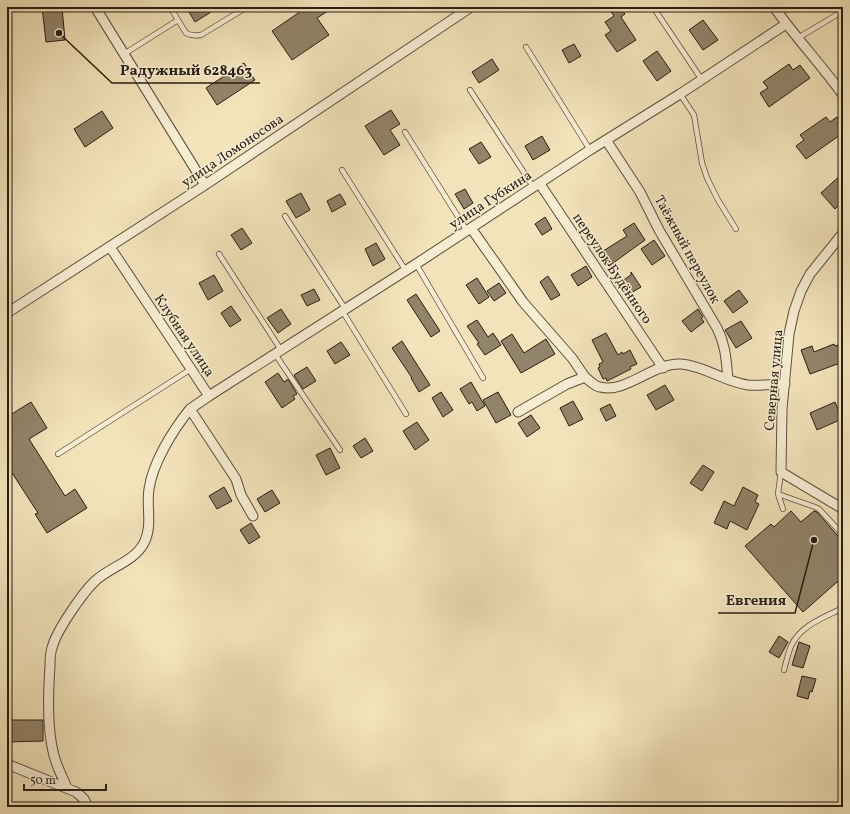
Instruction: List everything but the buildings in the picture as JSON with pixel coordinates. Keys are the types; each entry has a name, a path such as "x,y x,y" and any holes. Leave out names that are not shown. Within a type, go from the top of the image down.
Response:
{"street":[{"path":"95,7 205,185"},
{"name":"улица Ломоносова","path":"7,313 205,185 471,7"},
{"path":"774,7 786,24 833,80 843,95"},
{"name":"улица Губкина","path":"209,396 344,311 590,150 702,80 786,24"},
{"name":"Таёжный переулок","path":"606,140 640,192 659,230 717,328 723,341 728,378"},
{"name":"переулок Будённого","path":"537,186 663,368"},
{"path":"469,230 523,302 572,358 585,377 593,384 600,387 609,388 624,384 670,365 680,364 694,366 749,385 785,384"},
{"name":"Северная улица","path":"781,472 782,409 789,334 794,310 801,291 810,274 843,233"},
{"name":"Клубная улица","path":"67,788 55,759 50,723 48,690 51,648 56,636 89,587 106,572 124,562 138,551 143,544 148,532 148,490 164,448 173,431 190,409 209,396 110,247"},
{"path":"518,412 568,384 585,377"},
{"path":"190,409 236,479 241,496 253,516"},
{"path":"781,472 843,509"},
{"path":"7,764 76,792 84,800 88,807"}],"lane":[{"path":"170,7 186,33 190,35 201,35 247,7"},
{"path":"653,7 702,80"},
{"path":"798,38 843,11"},
{"path":"124,54 178,20"},
{"path":"526,47 590,150"},
{"name":"переулок Будённого","path":"470,90 537,186"},
{"path":"680,94 694,115 700,157 707,178 718,200 736,229"},
{"path":"405,132 469,230"},
{"path":"342,170 406,271"},
{"path":"285,216 406,414"},
{"path":"220,254 278,352 340,450"},
{"path":"416,264 483,378"},
{"path":"58,454 191,369"},
{"path":"781,472 778,494 783,509"},
{"path":"778,494 819,509 843,535"},
{"path":"784,670 789,651 798,635 808,626 843,608"}],"place":[{"name":"Радужный 628463","path":"59,33"},
{"name":"Евгения","path":"814,540"}]}
